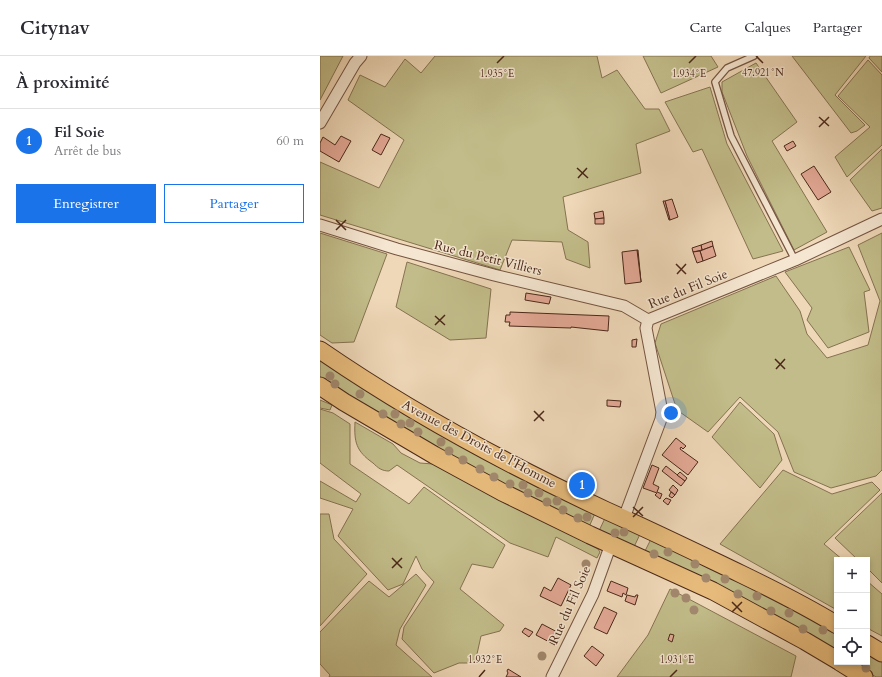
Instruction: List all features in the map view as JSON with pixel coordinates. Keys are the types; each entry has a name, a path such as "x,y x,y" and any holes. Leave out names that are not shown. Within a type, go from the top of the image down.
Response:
{"main road":[{"name":"Avenue des Droits de l'Homme","path":"320,350 360,378 452,432 521,468 808,607 834,623"},
{"path":"320,386 344,402 434,455 509,496 713,591 834,658"},
{"path":"870,646 882,653"},
{"path":"845,665 864,677"}],"street":[{"path":"320,123 355,63 361,56"},
{"name":"Rue du Fil Soie","path":"624,518 661,419 662,412 646,328 648,320 795,260 882,219"},
{"name":"Rue du Petit Villiers","path":"320,225 398,249 494,275 624,306 648,320"},
{"name":"Rue du Fil Soie","path":"552,677 593,594 611,544"}],"lane":[{"path":"754,56 727,68 715,82 731,136 795,260"}],"shaded area":[{"path":"320,56 343,56 320,100"},
{"path":"435,56 597,56 602,78 617,70 645,109 659,109 670,131 636,144 641,173 563,197 568,230 588,242 590,268 566,259 562,242 512,240 500,270 320,215 320,162 379,188 404,140 348,100 360,75 385,87 405,59 421,73"},
{"path":"643,56 711,56 718,67 661,93"},
{"path":"792,56 866,56 835,95 865,125 857,131 851,133"},
{"path":"870,56 882,56 882,72 869,58"},
{"path":"868,60 882,75 882,145 847,177 835,157 870,127 838,96"},
{"path":"756,63 797,122 772,141 827,232 794,250 747,156 722,92 722,82"},
{"path":"710,87 727,144 783,251 753,259 702,149 693,152 665,102"},
{"path":"882,149 882,208 872,211 850,180"},
{"path":"320,233 387,254 354,342 332,343 320,335"},
{"path":"882,233 882,470 876,476 831,488 794,472 778,432 740,397 708,432 677,410 655,343 661,324 776,276 800,311 807,334 827,358 868,345 880,301 858,245"},
{"path":"849,247 870,290 864,292 869,332 828,348 807,320 812,308 785,272"},
{"path":"407,262 491,289 486,338 450,340 396,307"},
{"path":"320,357 596,511 589,527 435,449 353,400 320,378"},
{"path":"320,400 332,405 330,410 320,408"},
{"path":"740,402 774,434 782,460 760,488 712,437"},
{"path":"320,409 333,413 350,424 350,464 409,504 424,487 505,545 493,568 472,564 460,589 504,625 500,631 481,636 475,663 459,663 434,673 402,639 404,627 434,582 422,569 416,556 403,584 388,590 338,536 353,509 320,498 320,481 356,502 361,494 320,463"},
{"path":"355,422 393,444 401,453 420,463 433,464 598,549 600,552 597,558 556,537 548,557 510,543 397,465 389,471 382,470 367,459 357,446"},
{"path":"783,470 832,494 872,482 880,490 824,544 839,557 834,557 834,608 720,544"},
{"path":"882,493 882,583 870,571 870,557 855,557 835,538"},
{"path":"320,514 329,514 334,539 367,574 320,626"},
{"path":"606,516 641,532 634,547 599,531"},
{"path":"652,537 777,598 834,632 834,650 645,551"},
{"path":"416,574 426,585 400,629 396,645 432,677 329,677 330,675 320,664 320,632 369,581 389,597"},
{"path":"870,584 882,594 882,636 870,630"},
{"path":"670,589 796,656 791,677 617,677 648,635"},
{"path":"870,654 882,661 882,677 876,677 857,665 870,665"}],"building":[{"path":"381,134 390,138 381,155 372,150"},
{"path":"341,136 351,141 339,162 320,151 320,143 323,137 335,145"},
{"path":"793,141 796,146 787,151 784,146"},
{"path":"814,166 831,192 818,200 801,174"},
{"path":"672,199 678,217 670,220 665,201"},
{"path":"663,201 665,201 670,220 669,220"},
{"path":"603,211 604,218 595,219 594,213"},
{"path":"604,218 604,224 595,224 595,219"},
{"path":"712,241 713,246 702,250 701,245"},
{"path":"701,245 702,250 693,252 692,248"},
{"path":"713,246 716,256 703,261 700,251"},
{"path":"637,250 638,250 641,282"},
{"path":"637,250 641,282 625,284 622,252"},
{"path":"700,251 703,261 697,263 693,252"},
{"path":"526,293 551,297 549,304 525,300"},
{"path":"510,312 609,316 608,331 571,327 509,326 510,322 505,322 506,315 510,315"},
{"path":"637,339 636,347 632,347 632,340"},
{"path":"607,400 621,401 620,407 607,406"},
{"path":"676,438 686,446 683,449 681,447 680,449 698,462 688,475 662,455"},
{"path":"652,465 659,468 653,484 659,487 657,492 662,494 660,499 655,495 657,493 643,488"},
{"path":"666,466 685,481 681,486 662,471"},
{"path":"680,472 687,478 685,481 677,475"},
{"path":"673,485 678,490 675,495 669,490"},
{"path":"671,492 675,495 672,498 669,496"},
{"path":"666,498 671,500 668,505 663,501"},
{"path":"558,578 571,585 561,606 540,596 544,587 551,591"},
{"path":"611,581 628,588 626,595 623,593 622,597 607,591"},
{"path":"627,595 635,597 638,595 635,605 625,601"},
{"path":"604,607 617,613 607,634 594,628"},
{"path":"542,624 561,634 555,645 536,635"},
{"path":"525,628 533,632 529,637 522,632"},
{"path":"670,634 674,635 672,642 668,640"},
{"path":"592,646 604,655 596,666 584,656"},
{"path":"508,669 521,677 506,677"}],"place":[{"name":"Fil Soie","path":"582,485"}]}
